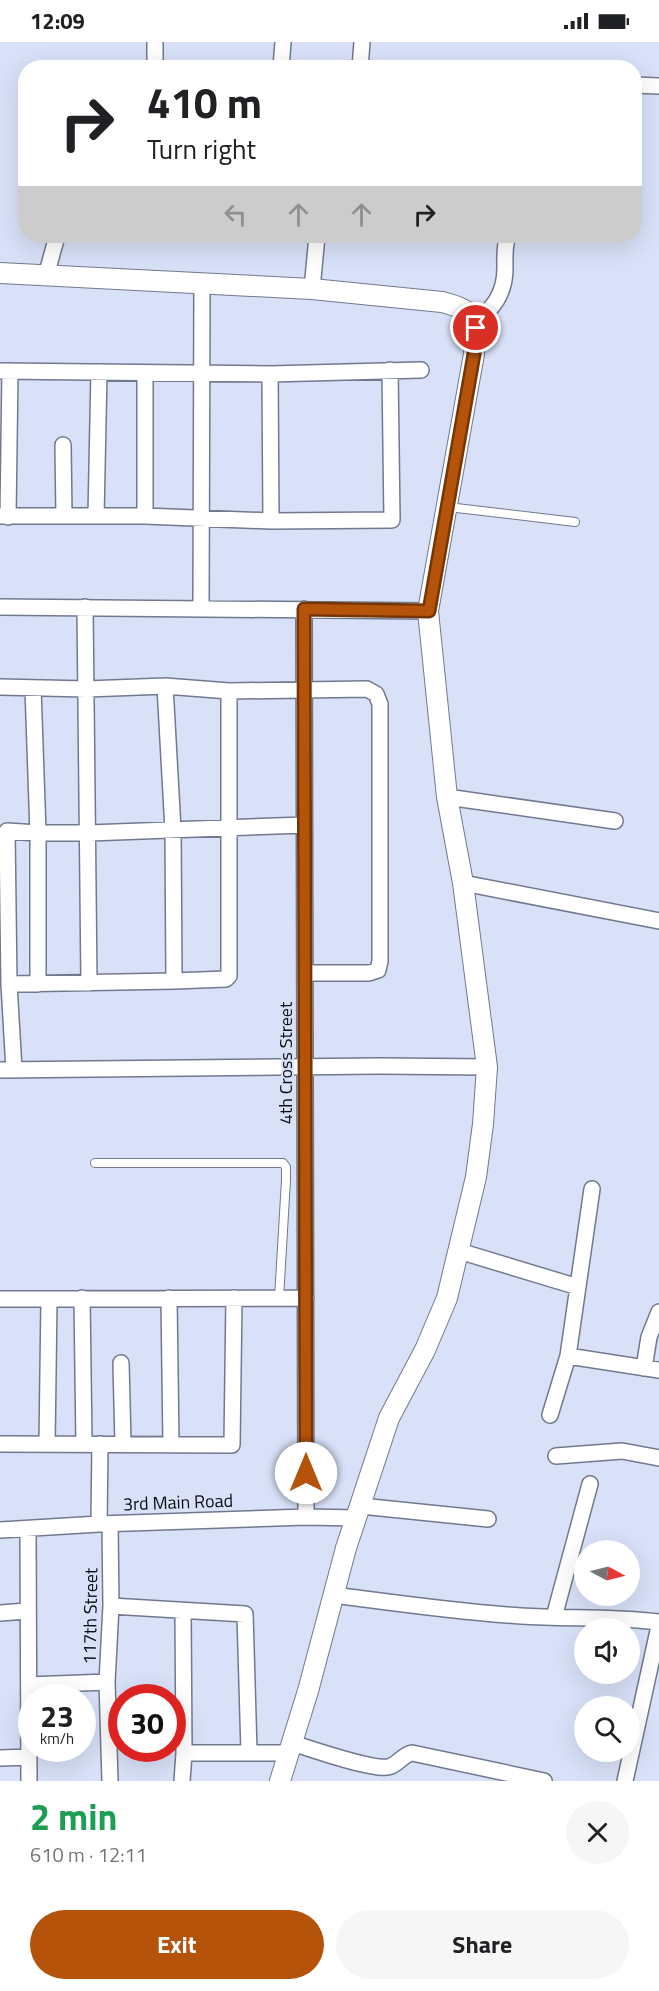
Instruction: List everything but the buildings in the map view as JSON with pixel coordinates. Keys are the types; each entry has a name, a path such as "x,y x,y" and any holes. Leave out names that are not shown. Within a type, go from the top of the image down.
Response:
{"street":[{"path":"155,42 155,60"},
{"path":"282,60 283,42"},
{"path":"361,60 363,42"},
{"path":"642,85 659,86"},
{"path":"46,276 55,243"},
{"path":"312,289 316,243"},
{"path":"475,325 496,304 505,280 505,243"},
{"path":"0,273 312,289 442,302 461,307 472,316 475,325 474,354 429,611 447,797 463,883 488,1067 476,1177 447,1298 425,1350 389,1418 346,1548 280,1781"},
{"path":"201,608 202,284"},
{"path":"390,370 392,520 271,521 145,516 4,517 5,371 270,374 390,370 421,370"},
{"path":"96,516 99,372"},
{"path":"145,373 145,516"},
{"path":"270,374 271,521"},
{"path":"63,445 64,516"},
{"path":"0,607 429,611"},
{"path":"85,607 89,983"},
{"name":"4th Cross Street","path":"304,609 306,1516"},
{"path":"165,686 173,830 174,981"},
{"path":"0,687 87,689 165,686 229,690 367,689 376,694 380,704 380,961 378,970 369,973 305,973"},
{"path":"33,688 38,833 38,984"},
{"path":"9,984 226,980 229,976 229,690"},
{"path":"447,797 615,822"},
{"path":"304,825 89,833 4,831 9,984 7,1070 488,1067"},
{"path":"463,883 659,921"},
{"path":"550,1415 568,1356 592,1189"},
{"path":"459,1251 578,1287"},
{"path":"82,1298 84,1444"},
{"path":"169,1298 171,1445"},
{"path":"0,1444 232,1445 234,1298"},
{"path":"0,1299 306,1298"},
{"path":"47,1444 49,1300"},
{"path":"568,1356 651,1369 648,1336 659,1312"},
{"path":"122,1364 123,1444"},
{"name":"117th Street","path":"100,1444 111,1606 107,1682 110,1781"},
{"path":"556,1456 622,1451 659,1458"},
{"path":"554,1617 590,1484"},
{"name":"3rd Main Road","path":"0,1530 359,1512 488,1519"},
{"path":"28,1529 28,1684 107,1682"},
{"path":"334,1595 466,1612 638,1619 659,1624 625,1781"},
{"path":"111,1606 246,1614 249,1752"},
{"path":"0,1613 27,1611"},
{"path":"183,1611 184,1684"},
{"path":"186,1753 249,1752 291,1748 375,1767 392,1766 407,1754 412,1753 544,1781"},
{"path":"0,1758 18,1757"},
{"path":"28,1762 29,1781"},
{"path":"182,1781 183,1762"}],"lane":[{"path":"447,507 575,522"},
{"path":"95,1163 284,1163 286,1180 279,1298"}],"route":[{"path":"306,1473 304,609 429,611 474,354 476,328"}]}
